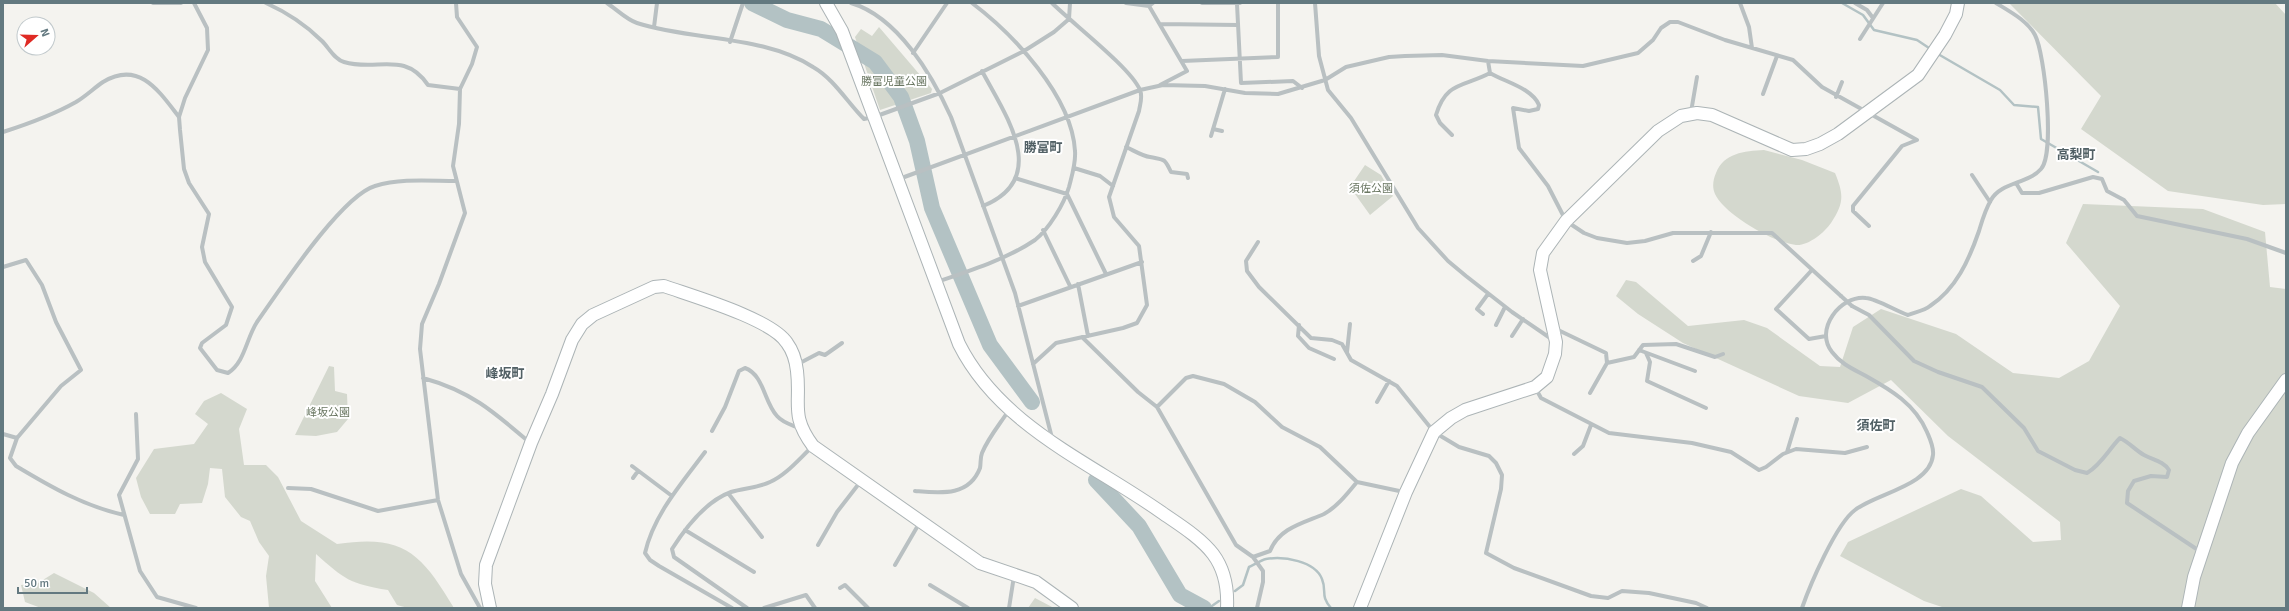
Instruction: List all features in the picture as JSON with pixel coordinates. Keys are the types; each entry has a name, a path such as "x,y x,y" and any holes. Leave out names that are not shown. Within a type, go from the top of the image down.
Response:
{"street":[{"path":"153,3 180,3"},
{"path":"194,3 207,28 209,38 208,50 185,98 179,117 184,169 189,183 209,214 202,247 205,262 232,307 226,325 202,343 200,348 217,370 228,373 238,364 249,334 294,270 326,229 359,194 374,186 394,182 456,181"},
{"path":"266,3 286,12 322,41 342,62 356,65 391,64 405,66 416,70 428,85 460,89"},
{"path":"456,3 457,17 477,47 472,64 460,89 459,124 453,166 465,213 439,284 422,324 420,349 438,500 462,574 480,608"},
{"path":"607,3 636,22 730,42 777,49 798,58 814,67 828,79 864,119 874,118 940,93 1024,51 1054,32 1069,20 1070,3"},
{"path":"827,3 842,31 959,344 971,368 1009,410 1052,440 1069,455 1142,498 1199,540 1213,554 1224,574 1228,589 1227,608"},
{"path":"851,3 888,24 913,54 940,93 1002,257 1018,306 1052,440"},
{"path":"913,54 947,3"},
{"path":"937,282 1002,257 1036,239 1055,216 1067,194 1074,168 1075,151 1066,119 1038,68 1005,30 972,3"},
{"path":"1033,364 1056,343 1130,326 1137,323 1143,316 1147,305 1148,294 1139,246 1114,217 1109,197 1139,111 1141,99 1140,90 1124,69 1052,3"},
{"path":"1126,3 1151,4 1160,24 1187,71 1158,86"},
{"path":"1202,3 1238,3 1241,83 1293,81 1302,88"},
{"path":"1182,61 1240,60 1278,57 1278,3"},
{"path":"1316,3 1319,56 1328,90 1351,118 1418,228 1448,261 1505,307 1556,342"},
{"path":"1740,3 1749,27 1752,48"},
{"path":"1855,3 1868,10 1873,18"},
{"path":"1860,39 1883,3"},
{"path":"1360,608 1406,492 1434,432 1451,418 1465,410 1535,387 1547,377 1550,372 1555,354 1556,342 1540,270 1544,253 1566,221 1658,131 1681,116 1691,114 1712,115 1792,150 1806,149 1820,144 1866,114 1918,75 1938,46 1956,14 1958,3"},
{"path":"1802,608 1816,573 1844,522 1854,511 1867,503 1923,476 1929,467 1933,455 1932,442 1924,424 1910,404 1889,389 1839,360 1830,350 1826,336 1828,322 1836,310 1858,298 1868,298 1908,315 1930,307 1951,289 1961,273 1972,251 1990,202 1996,192 2034,176 2042,168 2048,155 2045,79 2040,47 2034,34 2023,21 1996,3"},
{"path":"654,27 657,4"},
{"path":"730,42 742,4"},
{"path":"898,179 1066,119 1140,90 1158,86 1205,86 1245,93 1278,94 1325,80 1346,68 1389,57 1442,54 1488,61 1583,66 1599,64 1638,53 1653,40 1661,28 1670,22 1678,22 1752,48 1793,60 1822,87 1866,114 1917,140 1902,146 1853,206 1854,211 1869,226"},
{"path":"1160,24 1238,25"},
{"path":"1764,94 1777,56"},
{"path":"1488,61 1490,73"},
{"path":"982,71 1016,137 1019,163 1015,178 1001,197 983,206"},
{"path":"1452,134 1440,123 1436,115 1438,108 1453,86 1479,79 1490,73"},
{"path":"1490,73 1520,87 1536,99 1539,105 1538,109 1513,108 1519,148 1548,186 1566,221 1584,233 1597,238 1627,243 1645,241 1673,233 1772,233 1778,236 1811,270 1852,306 1869,315 1914,361 1938,372 1982,387 2024,428 2038,451 2074,470 2087,473 2095,469 2108,450 2120,438 2130,443 2143,455 2165,464 2169,470 2167,477 2151,476 2134,481 2128,491 2127,503 2202,553"},
{"path":"3,132 48,116 77,101 105,81 123,74 137,76 154,84 179,117"},
{"path":"1691,114 1696,77"},
{"path":"1836,96 1842,82"},
{"path":"1211,136 1225,89"},
{"path":"1213,129 1222,131"},
{"path":"1126,147 1149,157 1160,158 1166,162 1171,172 1187,174 1188,178"},
{"path":"1074,168 1100,176 1113,186"},
{"path":"1972,175 1990,202"},
{"path":"1015,178 1067,194 1106,274"},
{"path":"2016,183 2022,192 2039,193 2093,178 2102,179 2107,191 2124,200 2138,216 2247,239 2286,253"},
{"path":"1043,230 1070,286"},
{"path":"1693,261 1701,256 1711,232"},
{"path":"1258,242 1246,261 1248,271 1259,287 1311,338 1332,340 1342,344 1351,360 1397,386 1434,432 1458,447 1489,456 1496,463 1502,475 1500,500 1486,553 1514,568 1591,596 1608,598 1622,591 1649,593 1696,603 1707,608"},
{"path":"3,267 26,260 42,285 56,322 81,370 61,386 17,438 10,458 16,466 74,499 104,511 124,515"},
{"path":"1018,306 1070,286 1142,262"},
{"path":"1811,270 1776,309 1809,339 1826,336"},
{"path":"1078,284 1088,336"},
{"path":"490,608 485,584 486,565 531,443 552,394 572,340 582,324 593,314 654,287 664,286 747,317 775,331 787,342 796,365 796,405 802,429 813,446 980,563 1014,576 1036,582 1072,608"},
{"path":"1483,314 1477,309 1488,294"},
{"path":"1496,325 1505,307"},
{"path":"1512,336 1523,319"},
{"path":"1347,353 1350,324"},
{"path":"1299,325 1298,336 1309,348 1334,359"},
{"path":"1554,328 1606,353 1607,363 1590,393"},
{"path":"1082,337 1138,392 1156,407 1236,545 1259,564 1263,571 1263,582 1257,608"},
{"path":"796,365 819,353 825,354 842,343"},
{"path":"1607,363 1634,357 1643,345 1676,344 1715,357 1723,354"},
{"path":"1639,350 1695,371"},
{"path":"1646,353 1650,362 1647,381 1706,408"},
{"path":"712,431 725,407 739,371 745,368 752,371 757,377 771,408 778,417 802,429"},
{"path":"1156,407 1186,378 1193,376 1224,384 1255,402 1282,427 1320,447 1357,482 1406,492"},
{"path":"423,378 447,384 467,393 488,406 531,443"},
{"path":"2188,608 2194,577 2232,463 2248,433 2286,380"},
{"path":"1377,402 1389,381"},
{"path":"1535,387 1541,398 1609,433 1692,443 1731,452 1759,470 1787,452 1796,449 1844,453 1867,447"},
{"path":"916,491 950,493 961,490 974,478 980,468 982,453 1009,410"},
{"path":"136,414 138,459 118,495 140,571 157,597 196,608"},
{"path":"1787,452 1797,419"},
{"path":"1574,454 1583,446 1591,425"},
{"path":"3,434 17,438"},
{"path":"747,608 674,557 672,549 685,530 714,502 728,493 769,483 783,474 813,446"},
{"path":"705,452 672,496 649,536 646,553 650,560 659,566 732,608"},
{"path":"632,466 672,496"},
{"path":"633,478 638,471"},
{"path":"818,544 836,512 861,481"},
{"path":"1253,558 1270,551 1274,540 1296,524 1325,513 1344,497 1357,482"},
{"path":"288,488 311,489 378,511 438,500"},
{"path":"728,493 762,537"},
{"path":"895,565 920,522"},
{"path":"685,530 754,572"},
{"path":"1009,608 1014,576"},
{"path":"840,588 846,585 868,608"},
{"path":"930,586 968,608"},
{"path":"764,608 806,595 815,608"}],"green space":[{"path":"2009,3 2275,3 2286,15 2286,204 2263,205 2168,191 2081,129 2101,96"},
{"name":"勝富児童公園","path":"879,27 932,89 931,93 880,110 855,37 861,29 872,36"},
{"path":"1764,150 1802,160 1835,173 1841,193 1838,210 1828,227 1811,241 1801,245 1796,245 1775,239 1751,226 1728,210 1715,194 1713,186 1714,178 1724,161 1729,157 1742,152"},
{"name":"須佐公園","path":"1365,165 1381,175 1393,196 1370,215 1350,187"},
{"path":"2083,204 2203,209 2265,232 2270,287 2286,289 2286,608 1945,608 1924,601 1840,556 1848,542 1961,489 1981,496 2033,542 2061,540 2060,522 1948,436 1891,380 1848,403 1799,396 1683,343 1638,314 1616,296 1626,280 1636,282 1688,326 1744,320 1767,328 1820,366 1840,367 1853,327 1881,309 1956,334 2013,373 2059,378 2089,361 2120,306 2066,243"},
{"name":"峰坂公園","path":"329,366 334,367 335,391 347,394 348,419 337,432 316,436 295,435"},
{"path":"221,393 247,409 239,429 244,465 266,465 278,477 301,521 337,544 379,542 395,545 408,552 420,561 431,573 454,608 408,608 397,605 388,590 356,583 348,579 316,554 315,581 332,608 269,608 266,576 269,556 259,542 250,521 241,517 225,497 222,469 210,468 208,484 202,503 180,504 175,514 150,514 141,497 136,478 154,449 194,444 208,424 195,414 204,401"},
{"path":"54,573 94,593 111,608 41,608 25,602 21,585 38,583"},
{"path":"1035,598 1054,608 1028,608"}],"waterway":[{"path":"752,3 787,20 821,29 875,62 901,97 917,141 932,208 990,345 1032,402"},
{"path":"1842,3 1863,15 1874,30 1917,40 1932,50"},
{"path":"1938,54 2000,90 2014,105 2038,107 2041,139 2098,172"},
{"path":"1096,480 1139,526 1180,595 1204,608"},
{"path":"1235,591 1243,585 1249,567 1266,559 1290,559 1306,564 1318,573 1322,579 1326,600 1331,608"},
{"path":"1209,608 1219,601"}],"district":[{"name":"勝富町","path":"1043,148"},
{"name":"高梨町","path":"2076,155"},
{"name":"峰坂町","path":"505,374"},
{"name":"須佐町","path":"1876,426"}]}
